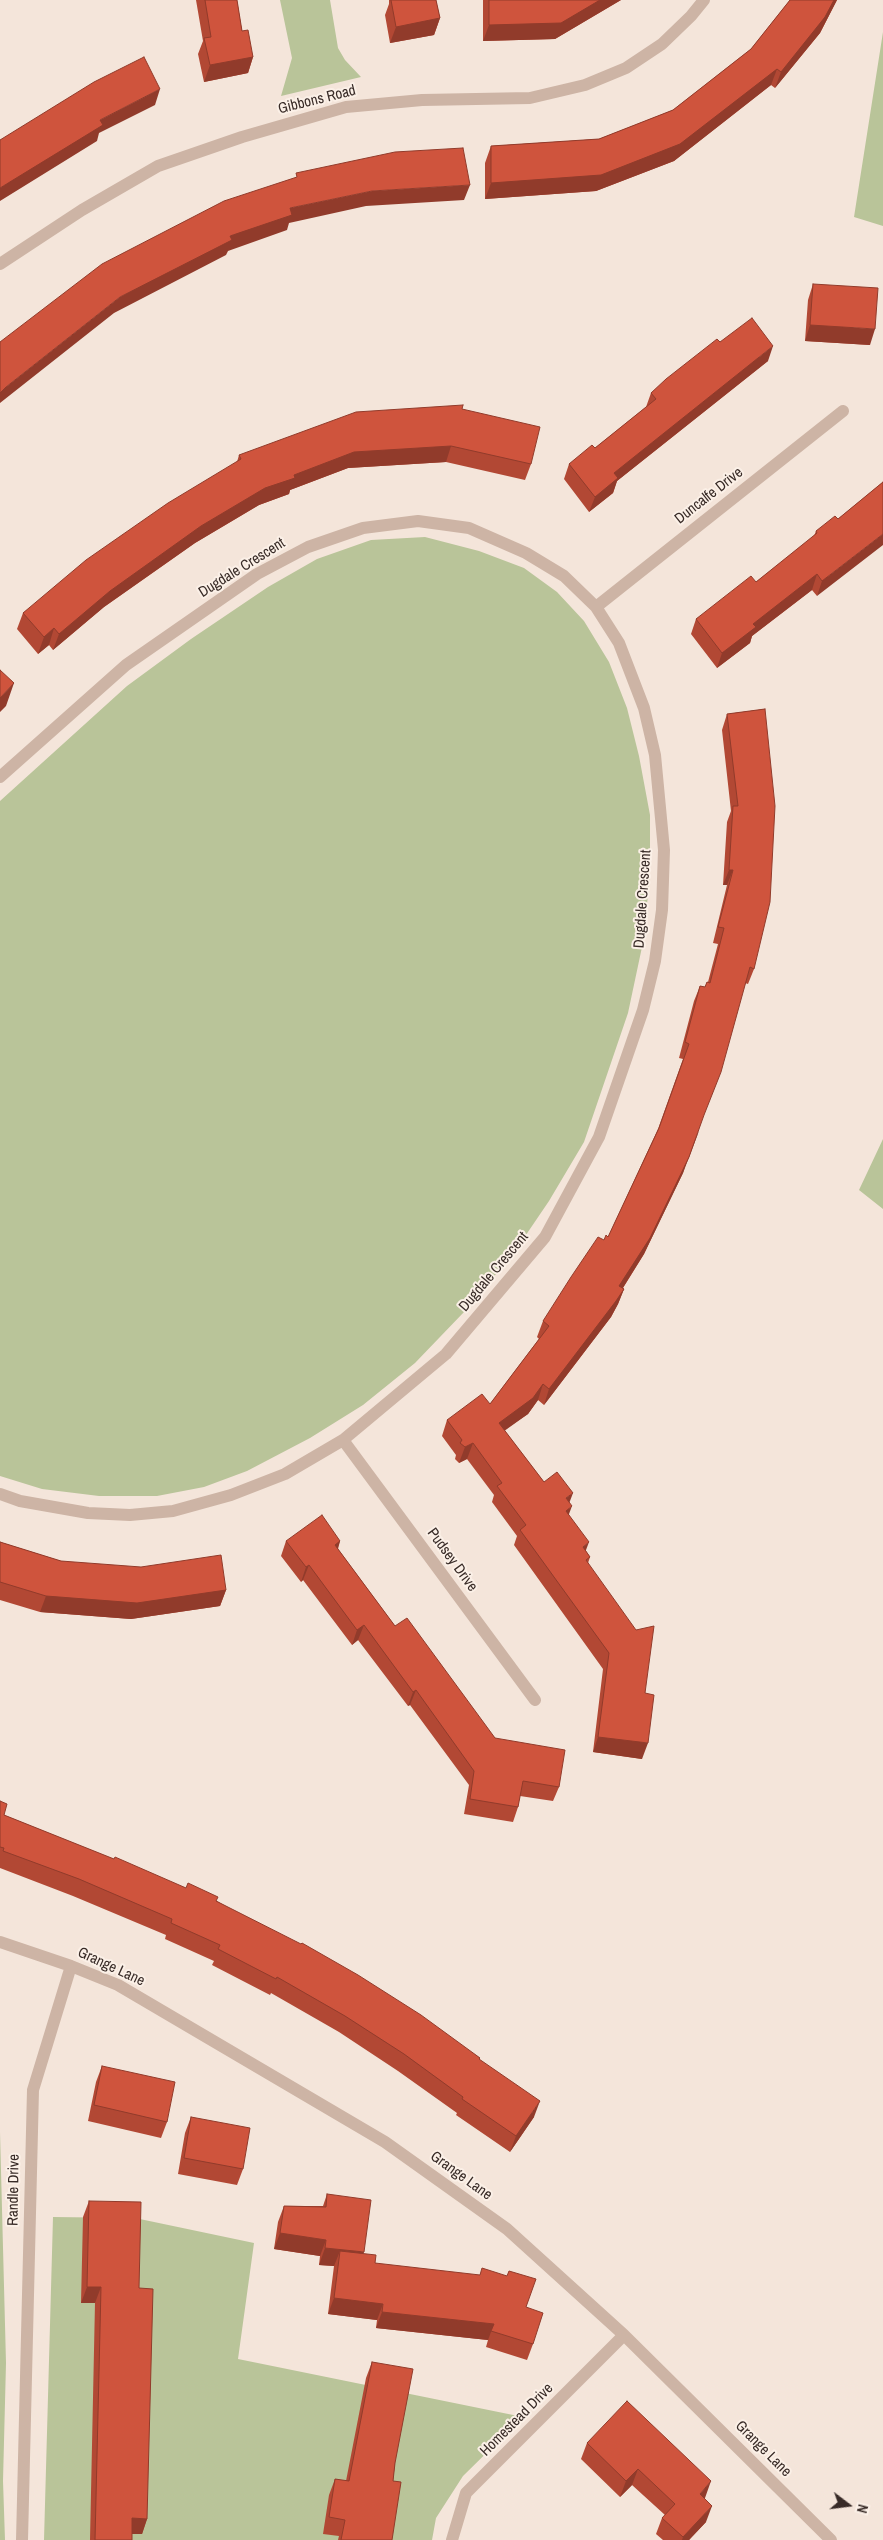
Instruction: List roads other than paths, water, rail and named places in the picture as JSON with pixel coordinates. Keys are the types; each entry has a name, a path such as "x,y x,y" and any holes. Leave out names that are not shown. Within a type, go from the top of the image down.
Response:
{"street":[{"name":"Gibbons Road","path":"0,264 82,210 158,166 242,137 346,107 422,100 530,98 585,85 626,68 662,44 692,16 704,0"},
{"name":"Duncalfe Drive","path":"596,606 843,411"},
{"name":"Dugdale Crescent","path":"0,777 126,665 257,574 308,548 363,528 418,521 469,528 526,553 564,576 596,606 619,643 644,708 655,756 664,850 662,910 655,960 643,1010 600,1138 545,1237 446,1354 343,1440 285,1474 231,1495 173,1511 130,1515 88,1513 20,1501 0,1494"},
{"name":"Pudsey Drive","path":"343,1440 535,1700"},
{"name":"Grange Lane","path":"0,1942 71,1966 118,1985 385,2142 507,2229 624,2335 831,2540"},
{"name":"Randle Drive","path":"22,2540 33,2090 71,1966"},
{"name":"Homestead Drive","path":"452,2540 466,2493 624,2335"}]}
